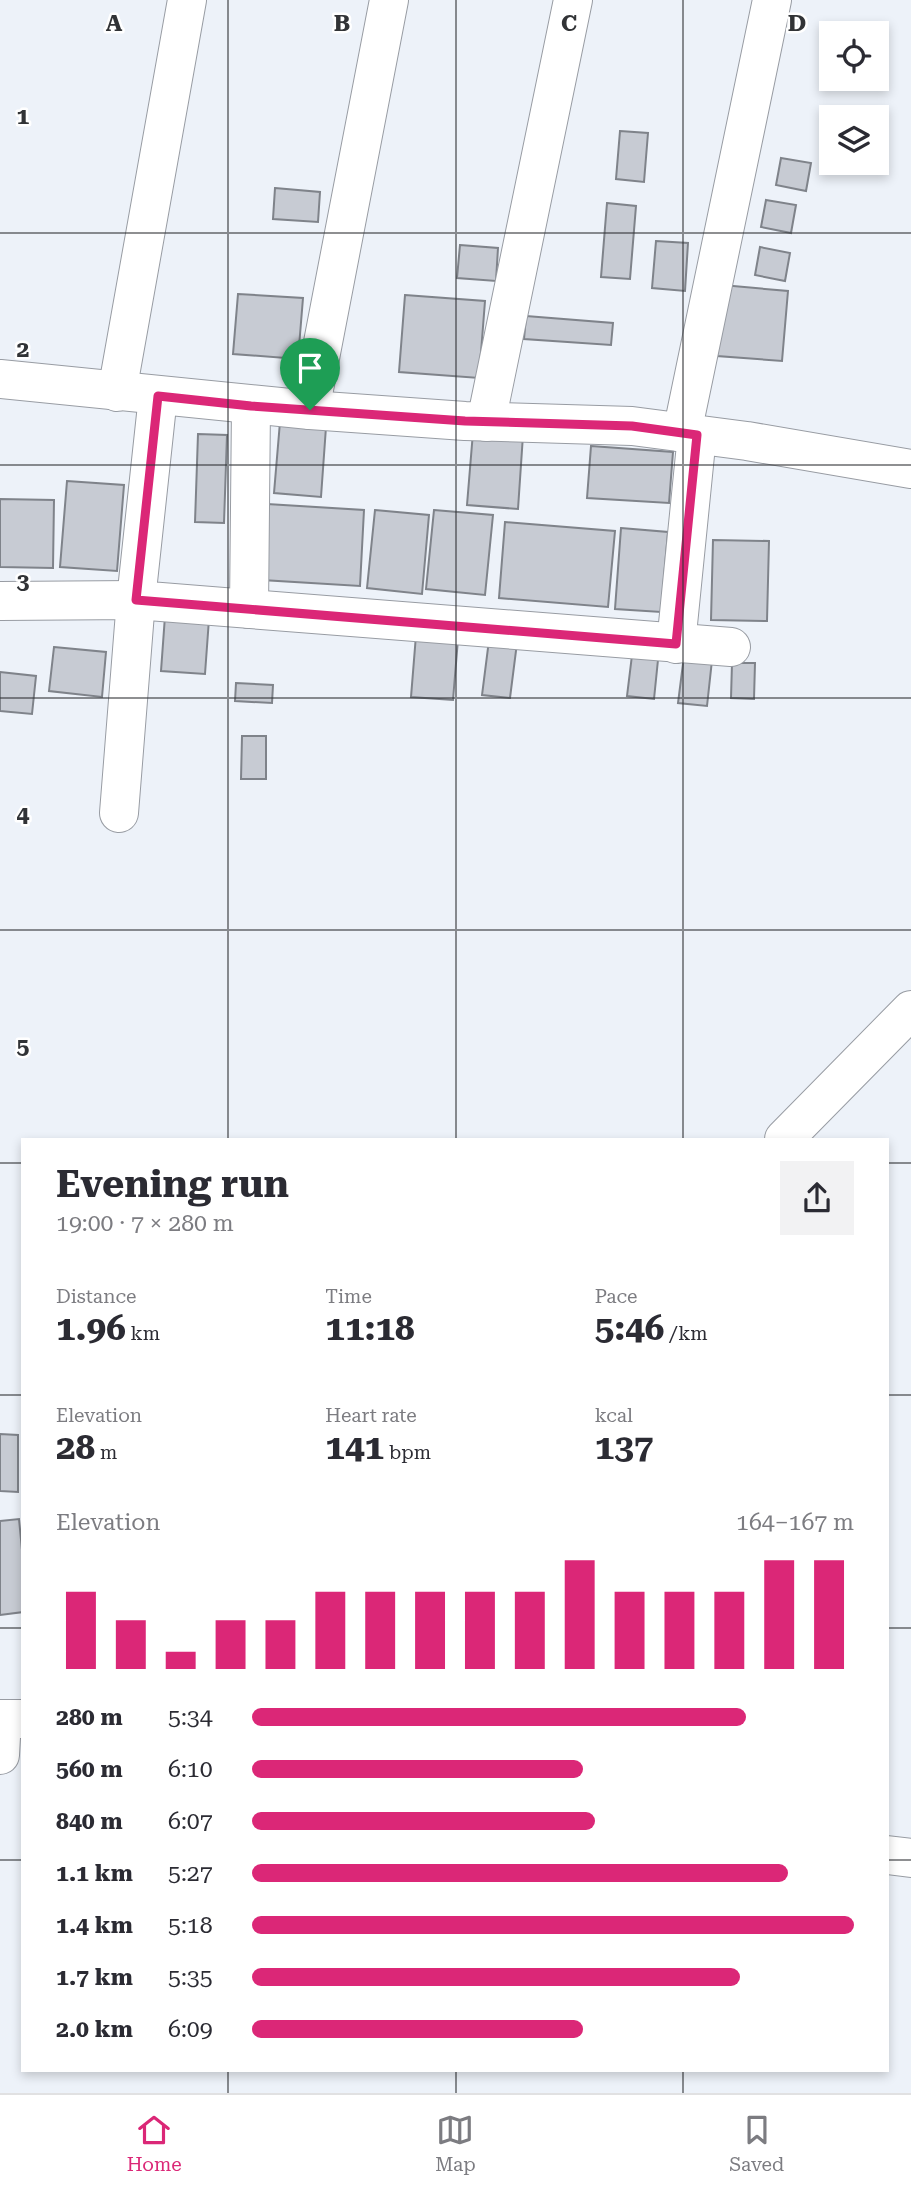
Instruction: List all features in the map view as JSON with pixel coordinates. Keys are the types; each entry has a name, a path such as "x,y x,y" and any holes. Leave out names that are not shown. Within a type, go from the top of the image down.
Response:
{"street":[{"path":"117,392 187,0"},
{"path":"310,410 389,0"},
{"path":"486,422 573,0"},
{"path":"676,644 690,434 772,0"},
{"path":"0,379 251,406 486,422 632,426 747,441 911,469"},
{"path":"119,813 136,600 158,396"},
{"path":"249,609 251,406"},
{"path":"0,601 136,600 731,647"},
{"path":"785,1138 911,1010"},
{"path":"889,1855 911,1858"}],"building":[{"path":"620,131 648,133 644,182 616,179"},
{"path":"781,158 811,163 806,191 776,185"},
{"path":"275,188 320,192 318,222 273,219"},
{"path":"766,200 796,205 791,233 761,227"},
{"path":"607,203 636,206 630,279 601,277"},
{"path":"656,241 688,243 685,291 652,288"},
{"path":"460,245 498,248 496,281 457,278"},
{"path":"760,247 790,253 785,281 755,275"},
{"path":"722,285 788,291 782,361 717,356"},
{"path":"238,294 303,298 298,359 233,354"},
{"path":"405,295 485,301 479,378 399,372"},
{"path":"526,316 613,323 611,345 524,339"},
{"path":"281,410 327,413 321,497 274,493"},
{"path":"473,432 523,435 518,509 467,505"},
{"path":"198,434 227,435 224,523 195,522"},
{"path":"591,446 673,452 669,503 587,498"},
{"path":"67,481 124,485 117,571 60,567"},
{"path":"0,499 54,500 53,568 0,567"},
{"path":"267,504 364,510 360,586 262,580"},
{"path":"375,510 429,515 422,594 367,588"},
{"path":"434,510 493,515 485,595 426,589"},
{"path":"505,522 615,531 608,607 499,598"},
{"path":"621,528 668,532 661,612 615,609"},
{"path":"713,540 769,541 767,621 711,620"},
{"path":"165,616 209,619 205,674 161,671"},
{"path":"416,635 458,639 453,700 411,697"},
{"path":"489,640 517,643 510,698 482,695"},
{"path":"54,647 106,652 102,697 49,691"},
{"path":"633,647 659,650 654,699 627,696"},
{"path":"684,656 712,660 707,706 678,703"},
{"path":"732,663 755,663 754,699 731,698"},
{"path":"0,672 36,676 32,714 0,711"},
{"path":"236,683 273,685 272,703 235,701"},
{"path":"242,736 266,736 266,779 241,779"},
{"path":"0,1434 18,1435 18,1492 0,1491"},
{"path":"19,1519 21,1612 0,1615 0,1521"}],"route":[{"path":"158,396 310,410 465,421 632,426 697,435 676,644 136,600 158,396"}]}
